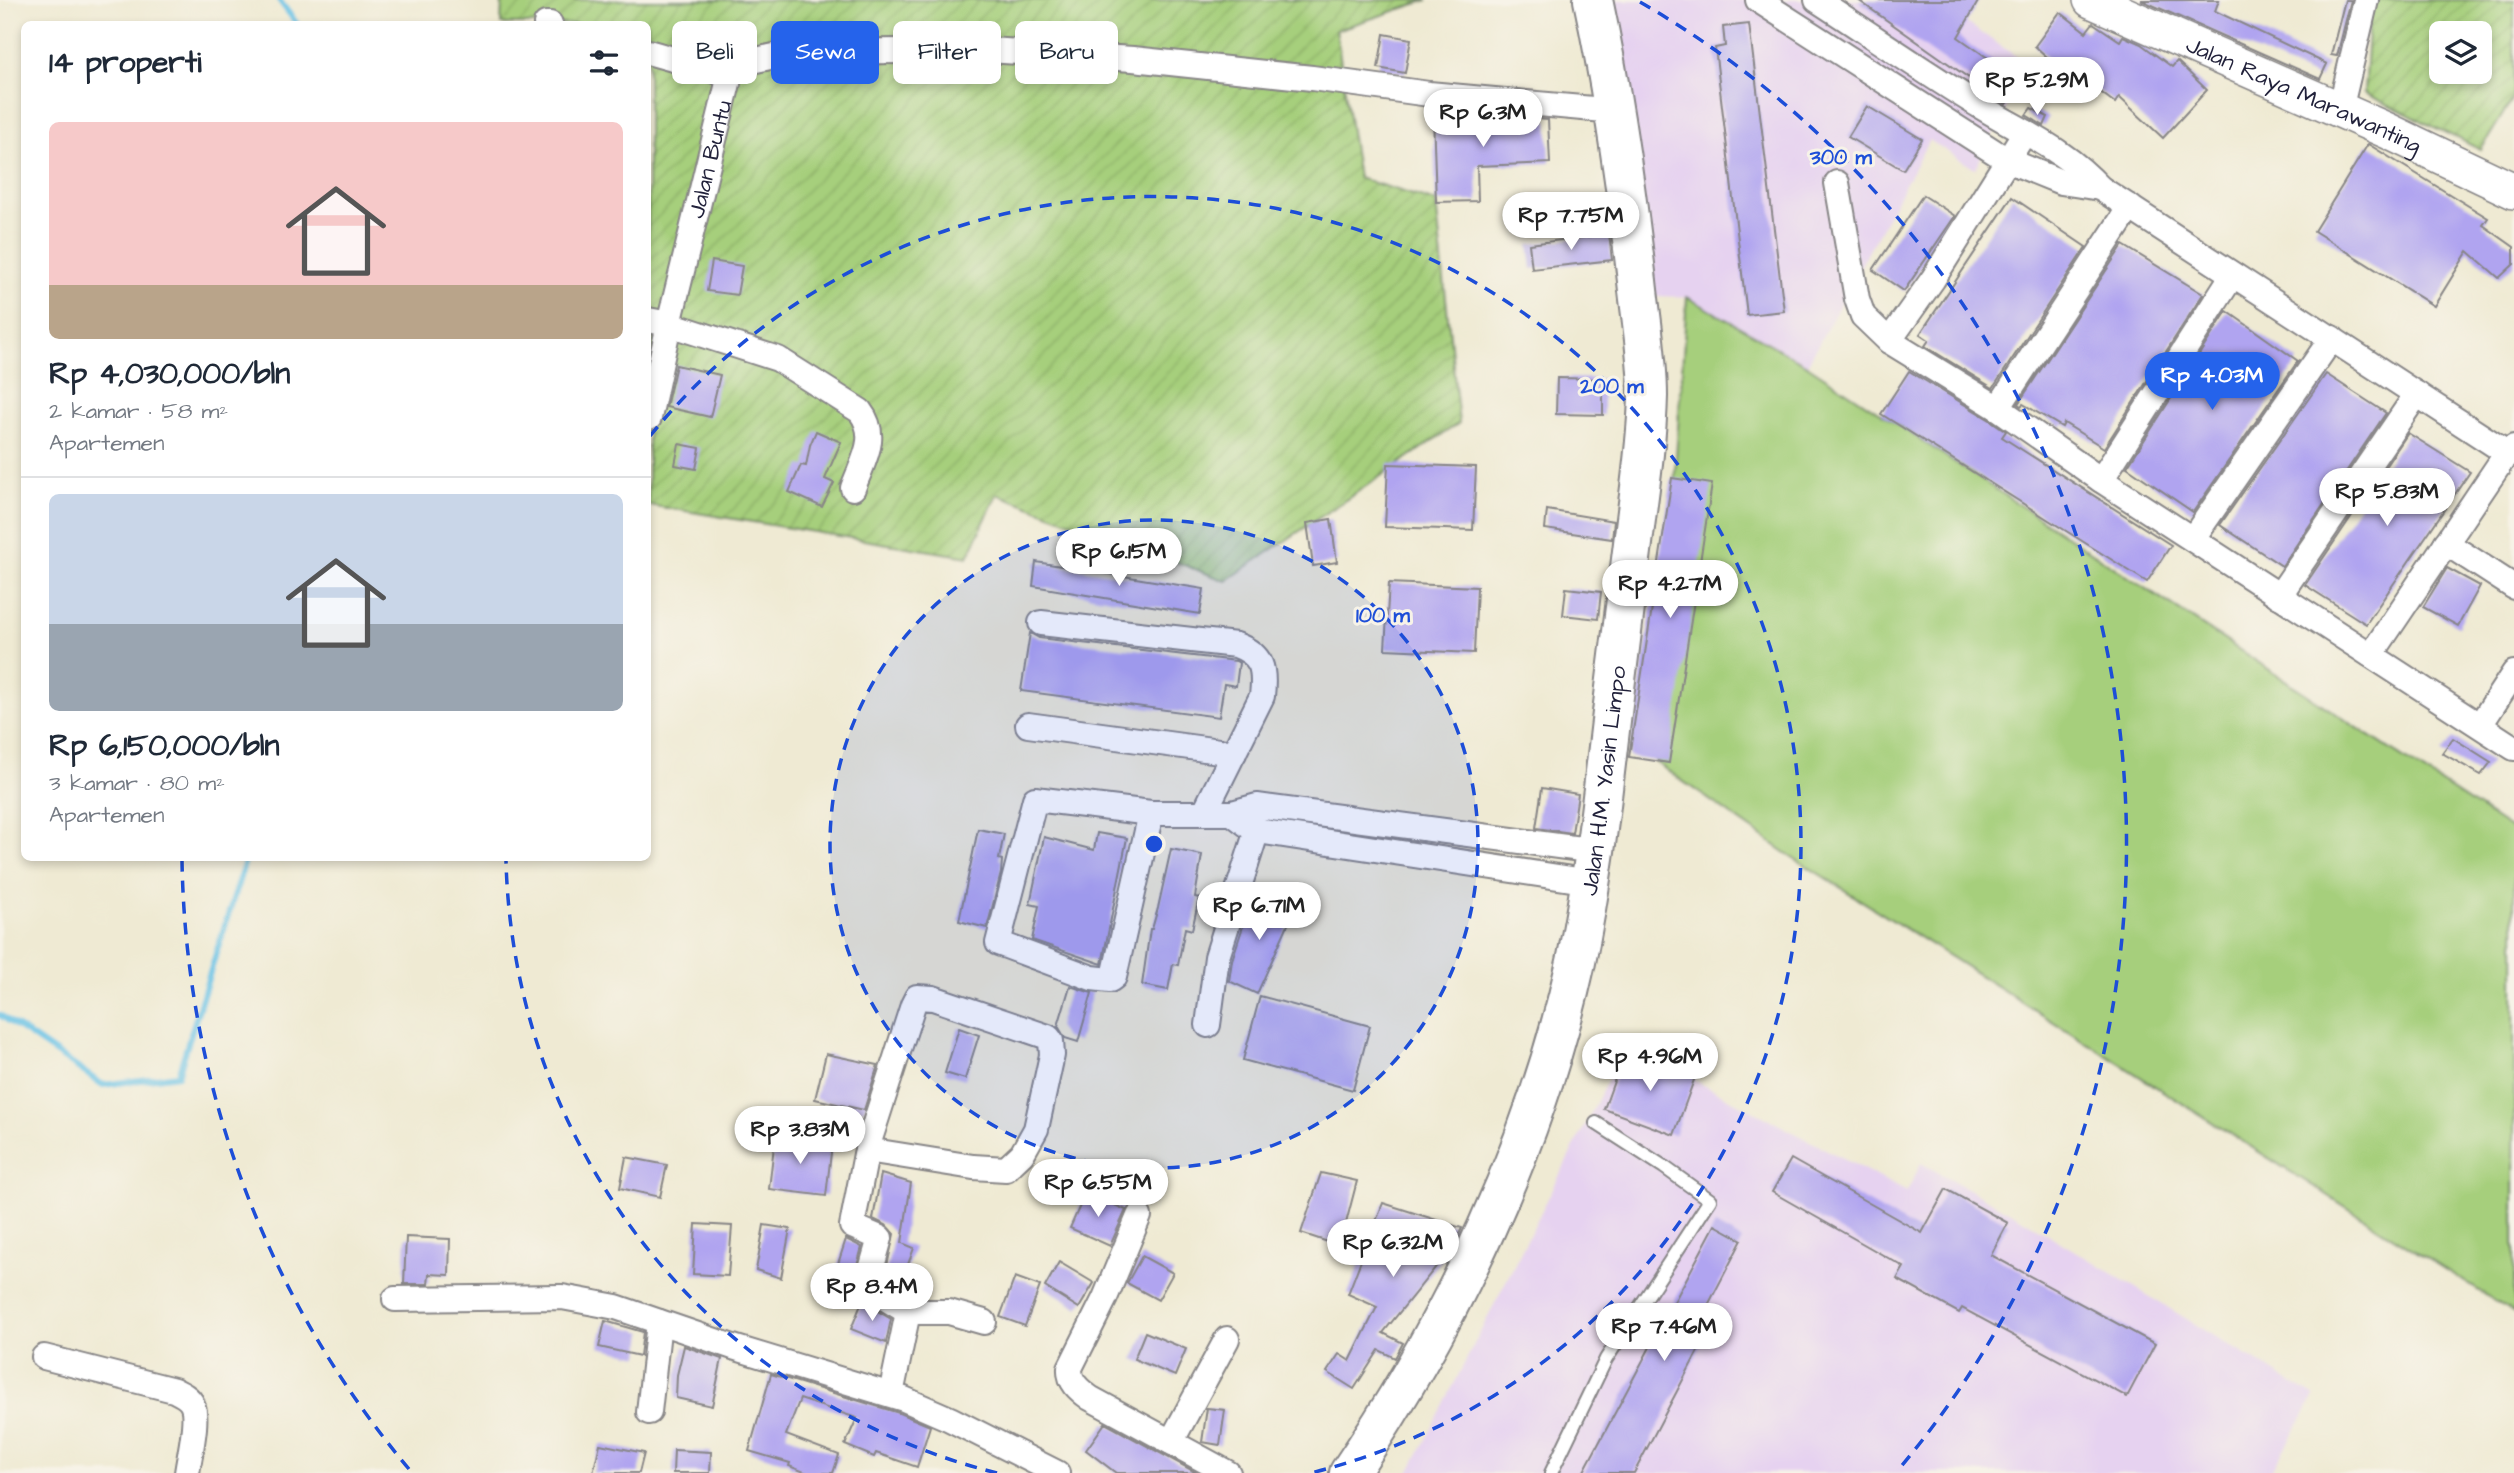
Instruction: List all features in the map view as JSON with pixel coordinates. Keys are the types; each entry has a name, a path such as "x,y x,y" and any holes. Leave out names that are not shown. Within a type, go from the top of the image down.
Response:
{"main road":[{"name":"Jalan H.M. Yasin Limpo","path":"1353,1472 1434,1336 1507,1177 1537,1098 1560,1023 1594,867 1645,448 1648,394 1632,229 1615,111 1593,0"}],"street":[{"path":"1758,0 2007,160 2061,182 2100,188"},
{"path":"1817,0 1985,109 2072,160 2100,188 2232,276 2417,394 2511,450 2371,655"},
{"name":"Jalan Raya Marawanting","path":"2091,0 2136,9 2340,110 2514,191"},
{"path":"2340,110 2366,0"},
{"name":"Jalan Buntu","path":"757,60 779,55 827,52 988,50 1133,59 1312,78 1429,94 1615,111"},
{"path":"651,53 672,59"},
{"name":"Jalan Buntu","path":"651,397 658,322 727,84"},
{"path":"1968,135 1985,109"},
{"path":"1889,341 1923,295 2025,132"},
{"path":"1837,183 1857,299 1863,316 1889,341 1998,408 2101,480 2514,748"},
{"path":"1998,408 2130,207"},
{"path":"2101,480 2232,276"},
{"path":"658,322 778,359 860,411 868,422 871,435 853,488"},
{"path":"2193,538 2332,338"},
{"path":"2279,596 2417,394"},
{"path":"2446,543 2514,587"},
{"path":"1041,624 1236,645 1247,649 1258,658 1264,681 1262,696 1204,813"},
{"path":"2480,726 2514,674"},
{"path":"1028,725 1234,753"},
{"path":"1150,813 1114,977 1102,981 998,943 1035,799 1150,813 1232,813 1257,806 1594,867"},
{"path":"1232,813 1257,830 1375,850 1594,867"},
{"path":"1208,1025 1217,957 1257,830"},
{"path":"867,1150 973,1167 1006,1168 1021,1154 1036,1129 1052,1055 1051,1041 1048,1037 933,998 918,997 909,1015 867,1150 852,1227 880,1238 869,1277 870,1289 908,1312 939,1311 984,1322"},
{"path":"1139,1216 1105,1298 1070,1368 1070,1377 1079,1390 1090,1398 1228,1473"},
{"path":"395,1300 562,1297 616,1307 733,1347 891,1394 950,1419 1057,1473"},
{"path":"891,1394 908,1312"},
{"path":"649,1412 659,1322"},
{"path":"1171,1442 1227,1339"},
{"path":"44,1357 174,1390 185,1396 192,1403 194,1413 187,1473"}],"lane":[{"path":"1551,1473 1606,1359 1710,1200 1596,1123"}],"shaded area":[{"path":"1610,0 1933,0 2029,65 1975,169 1929,140 1807,365 1687,297 1653,296"},
{"path":"1624,1048 1696,1081 1907,1192 1921,1163 2019,1217 2315,1397 2270,1473 1409,1473"}],"green space":[{"path":"502,0 1428,0 1336,30 1358,178 1436,202 1459,423 1226,581 997,494 968,557 651,505 651,21 501,21"},
{"path":"2370,0 2514,0 2514,96 2481,150 2364,93"},
{"path":"1687,297 1807,365 2514,831 2514,1313 1786,853 1655,762"}],"building":[{"path":"1858,0 1979,0 1958,37 2022,82 2006,104"},
{"path":"2141,0 2219,0 2215,11 2327,64 2320,79"},
{"path":"2345,0 2351,0 2337,56 2331,55"},
{"path":"2060,12 2086,32 2093,23 2120,41 2123,36 2141,44 2172,67 2177,61 2207,90 2163,138 2119,97 2115,103 2087,82 2082,89 2035,46"},
{"path":"1749,24 1784,311 1747,315 1715,48 1725,46 1723,27"},
{"path":"1384,34 1411,39 1405,73 1378,68"},
{"path":"1867,106 1922,139 1903,170 1848,137"},
{"path":"2031,108 2048,117 2044,126 2026,115"},
{"path":"1474,113 1548,120 1550,163 1477,166 1478,201 1436,202 1433,114"},
{"path":"2368,144 2488,218 2483,225 2514,247 2514,264 2499,278 2468,251 2434,306 2314,231"},
{"path":"1923,195 1955,216 1904,291 1873,270"},
{"path":"2012,197 2086,247 1993,388 1925,346 1929,340 1920,334"},
{"path":"1609,234 1612,260 1532,269 1529,244"},
{"path":"2123,245 2203,294 2104,448 2064,423 2062,427 2023,404 2018,404"},
{"path":"712,261 742,266 737,295 707,291"},
{"path":"2227,311 2298,361 2193,512 2127,467"},
{"path":"676,365 720,375 710,417 666,407"},
{"path":"1909,371 1990,420 2006,431 2002,437 2171,545 2147,582 1881,414"},
{"path":"2326,374 2386,413 2282,566 2220,525"},
{"path":"1557,378 1603,379 1603,415 1556,414"},
{"path":"816,431 841,442 825,479 834,483 822,507 789,492 801,465 806,466"},
{"path":"2408,433 2470,472 2366,624 2305,585"},
{"path":"679,444 700,448 696,469 675,465"},
{"path":"1388,464 1476,467 1473,530 1385,527"},
{"path":"1672,478 1712,484 1669,763 1629,757"},
{"path":"1547,510 1614,521 1612,539 1545,529"},
{"path":"1331,519 1337,562 1313,566 1307,523"},
{"path":"1036,562 1204,589 1200,614 1033,586"},
{"path":"2447,568 2480,586 2458,626 2423,607"},
{"path":"1389,583 1477,587 1474,653 1385,649"},
{"path":"1566,588 1601,592 1598,619 1563,615"},
{"path":"1030,633 1039,638 1236,661 1239,663 1236,686 1224,684 1219,717 1021,691"},
{"path":"2453,738 2491,762 2481,775 2442,753"},
{"path":"1542,788 1578,794 1572,833 1536,828"},
{"path":"978,829 1004,834 999,859 1002,860 1001,873 987,928 959,921"},
{"path":"1097,833 1127,838 1102,964 1032,940 1039,906 1030,904 1044,837 1094,850"},
{"path":"1171,849 1202,855 1195,897 1199,898 1192,930 1185,928 1178,965 1173,964 1168,990 1142,985 1150,929 1158,908"},
{"path":"1254,893 1294,911 1257,994 1229,981 1232,960"},
{"path":"1070,986 1092,993 1078,1042 1065,1038 1058,1026"},
{"path":"1260,996 1370,1026 1353,1090 1243,1060"},
{"path":"959,1028 979,1035 965,1079 945,1073"},
{"path":"1625,1051 1695,1077 1674,1135 1604,1109"},
{"path":"826,1054 878,1065 864,1110 815,1099"},
{"path":"775,1137 832,1144 826,1196 769,1189"},
{"path":"626,1157 667,1165 660,1197 620,1188"},
{"path":"1791,1159 1922,1233 1946,1189 2008,1223 1991,1255 2155,1344 2127,1397 1962,1308 1959,1313 1897,1279 1904,1267 1772,1192"},
{"path":"1321,1173 1357,1181 1340,1246 1301,1233"},
{"path":"881,1174 911,1183 902,1243 914,1248 899,1289 884,1280 894,1234 886,1225 873,1219"},
{"path":"1086,1192 1126,1210 1110,1246 1070,1228"},
{"path":"1383,1203 1462,1228 1455,1243 1383,1333 1403,1343 1395,1358 1379,1350 1354,1389 1327,1372 1339,1354 1350,1361 1377,1307 1348,1294"},
{"path":"696,1224 732,1226 728,1276 693,1274"},
{"path":"764,1225 790,1229 781,1278 756,1270"},
{"path":"1715,1225 1742,1240 1695,1330 1706,1336 1634,1473 1583,1473"},
{"path":"406,1237 450,1239 449,1275 429,1274 428,1284 404,1284"},
{"path":"846,1239 862,1247 855,1273 837,1267"},
{"path":"1142,1256 1173,1273 1158,1300 1127,1283"},
{"path":"1059,1262 1094,1283 1079,1308 1045,1287"},
{"path":"1015,1277 1040,1286 1025,1326 1000,1317"},
{"path":"862,1302 891,1319 886,1343 851,1329"},
{"path":"605,1321 643,1332 640,1356 599,1347"},
{"path":"1145,1332 1186,1349 1175,1376 1134,1359"},
{"path":"684,1346 722,1359 712,1406 676,1398 677,1375"},
{"path":"771,1374 899,1413 930,1426 917,1467 876,1453 874,1457 845,1445 857,1418 800,1399 786,1435 839,1455 833,1473 807,1473 789,1466 790,1463 749,1451"},
{"path":"1207,1408 1225,1410 1220,1445 1202,1442"},
{"path":"1105,1423 1197,1473 1116,1473 1086,1450"},
{"path":"600,1444 644,1453 639,1473 593,1473"},
{"path":"674,1450 711,1452 710,1473 673,1473"}],"waterway":[{"path":"279,0 295,21"},
{"path":"0,1015 103,1085 178,1075 245,861"}]}
